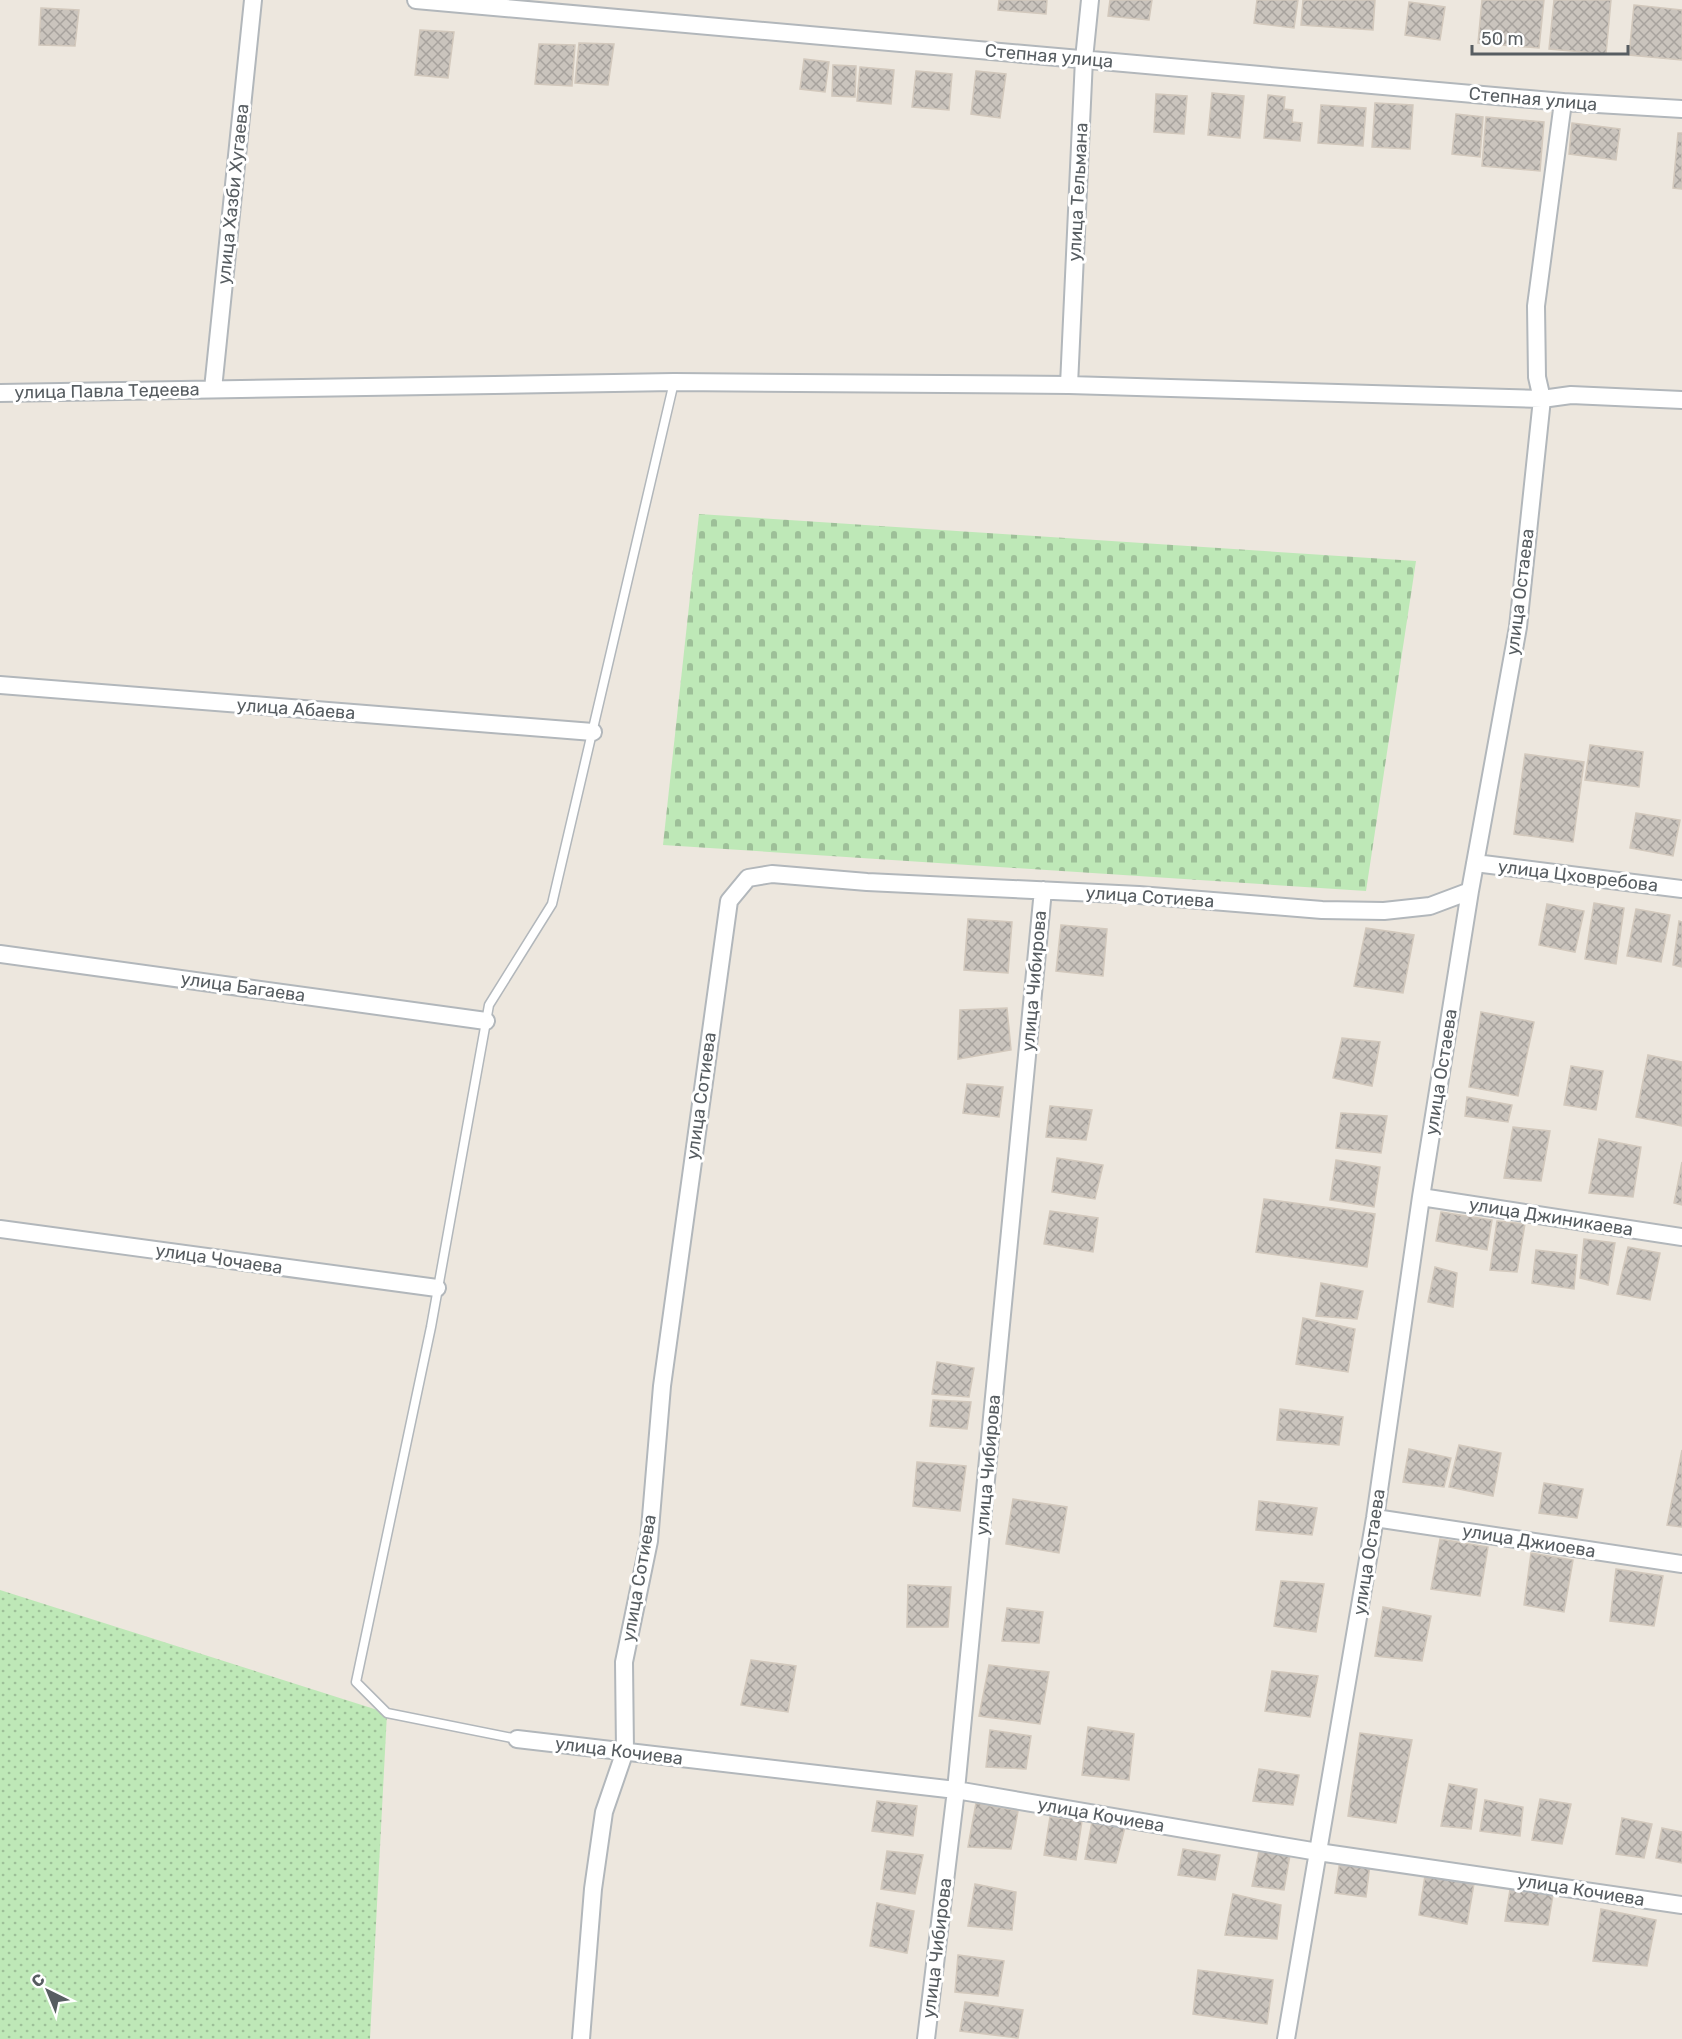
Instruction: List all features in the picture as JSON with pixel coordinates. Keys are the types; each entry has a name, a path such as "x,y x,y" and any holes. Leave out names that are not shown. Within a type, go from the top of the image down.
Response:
{"street":[{"name":"улица Хазби Хугаева","path":"213,389 253,0"},
{"name":"Степная улица","path":"416,0 1563,102 1682,109"},
{"name":"улица Тельмана","path":"1069,385 1084,59 1090,0"},
{"name":"улица Остаева","path":"1286,2039 1376,1518 1421,1197 1470,891 1518,627 1542,399 1537,377 1536,306 1563,102"},
{"name":"улица Павла Тедеева","path":"0,393 674,382 1069,385 1542,399 1571,395 1682,400"},
{"name":"улица Абаева","path":"0,685 592,732"},
{"name":"улица Цховребова","path":"1475,863 1682,889"},
{"name":"улица Сотиева","path":"581,2039 593,1889 604,1812 626,1751 624,1662 649,1541 662,1386 729,901 748,878 772,874 867,882 1139,895 1322,910 1384,911 1430,906 1470,891"},
{"name":"улица Чибирова","path":"926,2039 956,1790 1043,890"},
{"name":"улица Багаева","path":"0,954 486,1021"},
{"name":"улица Джиникаева","path":"1421,1197 1682,1237"},
{"name":"улица Чочаева","path":"0,1229 437,1288"},
{"name":"улица Джиоева","path":"1376,1518 1682,1564"},
{"name":"улица Кочиева","path":"518,1739 956,1790 1318,1852 1682,1905"}],"lane":[{"path":"518,1739 387,1713 356,1682 431,1327 489,1005 552,904 674,382"}],"green space":[{"path":"699,514 1416,561 1366,891 663,845"},
{"path":"0,1590 387,1713 370,2039 0,2039"}],"building":[{"path":"999,0 1047,0 1046,14 998,10"},
{"path":"1110,0 1152,0 1149,20 1108,16"},
{"path":"1257,0 1298,0 1294,28 1254,23"},
{"path":"1303,0 1375,0 1373,30 1301,25"},
{"path":"1482,0 1544,0 1539,48 1478,43"},
{"path":"1554,0 1611,0 1606,54 1549,49"},
{"path":"1409,2 1445,7 1440,40 1405,35"},
{"path":"1634,5 1682,10 1682,60 1629,55"},
{"path":"41,8 79,10 75,46 39,45"},
{"path":"420,30 454,32 448,78 415,75"},
{"path":"579,43 614,44 608,85 575,83"},
{"path":"539,44 575,45 572,86 535,84"},
{"path":"804,59 829,62 825,92 800,89"},
{"path":"833,65 856,66 855,97 832,96"},
{"path":"860,67 894,70 891,104 857,101"},
{"path":"916,71 952,74 949,110 912,107"},
{"path":"976,71 1006,74 1000,118 971,114"},
{"path":"1212,93 1244,96 1240,138 1208,135"},
{"path":"1156,94 1187,96 1184,134 1154,132"},
{"path":"1268,95 1285,97 1284,109 1293,110 1292,122 1302,123 1300,141 1264,138"},
{"path":"1375,103 1413,105 1410,149 1372,147"},
{"path":"1321,105 1366,108 1363,146 1318,143"},
{"path":"1456,114 1483,117 1480,157 1452,154"},
{"path":"1486,117 1544,122 1540,171 1482,166"},
{"path":"1572,123 1620,129 1616,160 1569,154"},
{"path":"1678,133 1682,133 1682,189 1673,188"},
{"path":"1590,745 1643,752 1639,787 1585,780"},
{"path":"1525,754 1584,762 1573,842 1514,834"},
{"path":"1636,813 1680,820 1673,856 1630,848"},
{"path":"1594,903 1624,908 1616,964 1585,959"},
{"path":"1547,904 1584,911 1575,952 1539,945"},
{"path":"1636,909 1670,915 1661,962 1627,956"},
{"path":"968,919 1012,922 1008,973 964,970"},
{"path":"1679,921 1682,922 1682,967 1673,965"},
{"path":"1061,925 1107,929 1103,976 1056,971"},
{"path":"1366,928 1414,935 1403,993 1354,986"},
{"path":"1007,1008 1011,1050 958,1059 960,1010"},
{"path":"1481,1012 1534,1022 1518,1096 1469,1087"},
{"path":"1342,1038 1380,1042 1372,1086 1333,1078"},
{"path":"1648,1055 1682,1062 1682,1126 1636,1117"},
{"path":"1571,1066 1603,1071 1596,1110 1564,1105"},
{"path":"967,1084 1003,1087 999,1117 963,1113"},
{"path":"1467,1097 1512,1105 1508,1122 1465,1116"},
{"path":"1050,1106 1092,1110 1086,1140 1046,1137"},
{"path":"1341,1113 1387,1116 1381,1153 1336,1148"},
{"path":"1513,1127 1550,1131 1541,1181 1504,1178"},
{"path":"1599,1139 1641,1147 1633,1197 1589,1193"},
{"path":"1057,1158 1103,1165 1095,1199 1052,1192"},
{"path":"1336,1160 1380,1167 1374,1207 1330,1200"},
{"path":"1682,1162 1682,1205 1674,1203"},
{"path":"1264,1199 1375,1214 1367,1267 1256,1252"},
{"path":"1050,1211 1098,1218 1093,1252 1044,1244"},
{"path":"1441,1212 1492,1220 1487,1250 1436,1241"},
{"path":"1497,1221 1525,1224 1517,1272 1490,1270"},
{"path":"1584,1239 1615,1243 1608,1285 1580,1278"},
{"path":"1628,1247 1660,1253 1650,1300 1617,1294"},
{"path":"1536,1250 1577,1255 1574,1289 1532,1283"},
{"path":"1435,1267 1457,1273 1453,1307 1428,1302"},
{"path":"1321,1283 1363,1291 1357,1319 1316,1316"},
{"path":"1303,1318 1355,1329 1348,1372 1296,1364"},
{"path":"937,1362 974,1368 969,1397 932,1394"},
{"path":"933,1400 971,1402 967,1429 930,1426"},
{"path":"1280,1409 1343,1417 1339,1445 1277,1440"},
{"path":"1459,1445 1501,1453 1493,1496 1449,1487"},
{"path":"1409,1449 1451,1458 1444,1487 1403,1482"},
{"path":"1682,1450 1682,1527 1667,1525"},
{"path":"917,1462 966,1466 960,1511 913,1506"},
{"path":"1544,1483 1583,1489 1577,1518 1539,1513"},
{"path":"1013,1499 1067,1507 1059,1553 1006,1544"},
{"path":"1259,1501 1317,1508 1312,1535 1256,1530"},
{"path":"1440,1539 1488,1547 1480,1596 1431,1589"},
{"path":"1531,1553 1573,1560 1564,1612 1524,1605"},
{"path":"1616,1569 1663,1576 1654,1626 1610,1621"},
{"path":"1281,1581 1324,1584 1316,1632 1274,1626"},
{"path":"908,1585 951,1587 948,1627 907,1627"},
{"path":"1383,1607 1431,1616 1422,1661 1375,1656"},
{"path":"1007,1608 1043,1612 1039,1643 1002,1641"},
{"path":"751,1660 796,1666 788,1712 741,1705"},
{"path":"989,1665 1049,1672 1040,1724 979,1716"},
{"path":"1272,1671 1318,1676 1310,1717 1265,1711"},
{"path":"1088,1727 1134,1734 1129,1780 1082,1775"},
{"path":"990,1730 1031,1736 1026,1769 986,1767"},
{"path":"1360,1733 1412,1740 1396,1823 1348,1816"},
{"path":"1259,1769 1299,1775 1293,1805 1253,1801"},
{"path":"1449,1784 1477,1789 1471,1829 1441,1826"},
{"path":"1540,1799 1571,1804 1562,1844 1532,1840"},
{"path":"1485,1800 1523,1807 1520,1836 1480,1831"},
{"path":"877,1801 917,1806 913,1836 872,1831"},
{"path":"976,1803 1018,1811 1011,1849 968,1847"},
{"path":"1050,1817 1082,1821 1076,1860 1044,1855"},
{"path":"1622,1818 1652,1824 1644,1858 1616,1854"},
{"path":"1092,1822 1125,1827 1116,1863 1085,1859"},
{"path":"1662,1828 1682,1832 1682,1863 1656,1858"},
{"path":"1183,1849 1220,1855 1215,1880 1178,1875"},
{"path":"887,1851 923,1855 915,1894 881,1889"},
{"path":"1259,1851 1290,1855 1284,1890 1252,1886"},
{"path":"1340,1860 1370,1864 1366,1897 1335,1893"},
{"path":"1426,1869 1475,1878 1467,1924 1419,1915"},
{"path":"1511,1883 1554,1889 1548,1925 1505,1921"},
{"path":"975,1884 1016,1892 1012,1930 968,1926"},
{"path":"1233,1894 1281,1905 1277,1939 1225,1935"},
{"path":"877,1903 914,1911 907,1953 870,1946"},
{"path":"1601,1909 1656,1920 1647,1966 1593,1961"},
{"path":"958,1955 1004,1961 998,1996 955,1992"},
{"path":"1198,1970 1273,1980 1267,2024 1193,2014"},
{"path":"965,2002 1023,2010 1018,2038 960,2031"}]}
